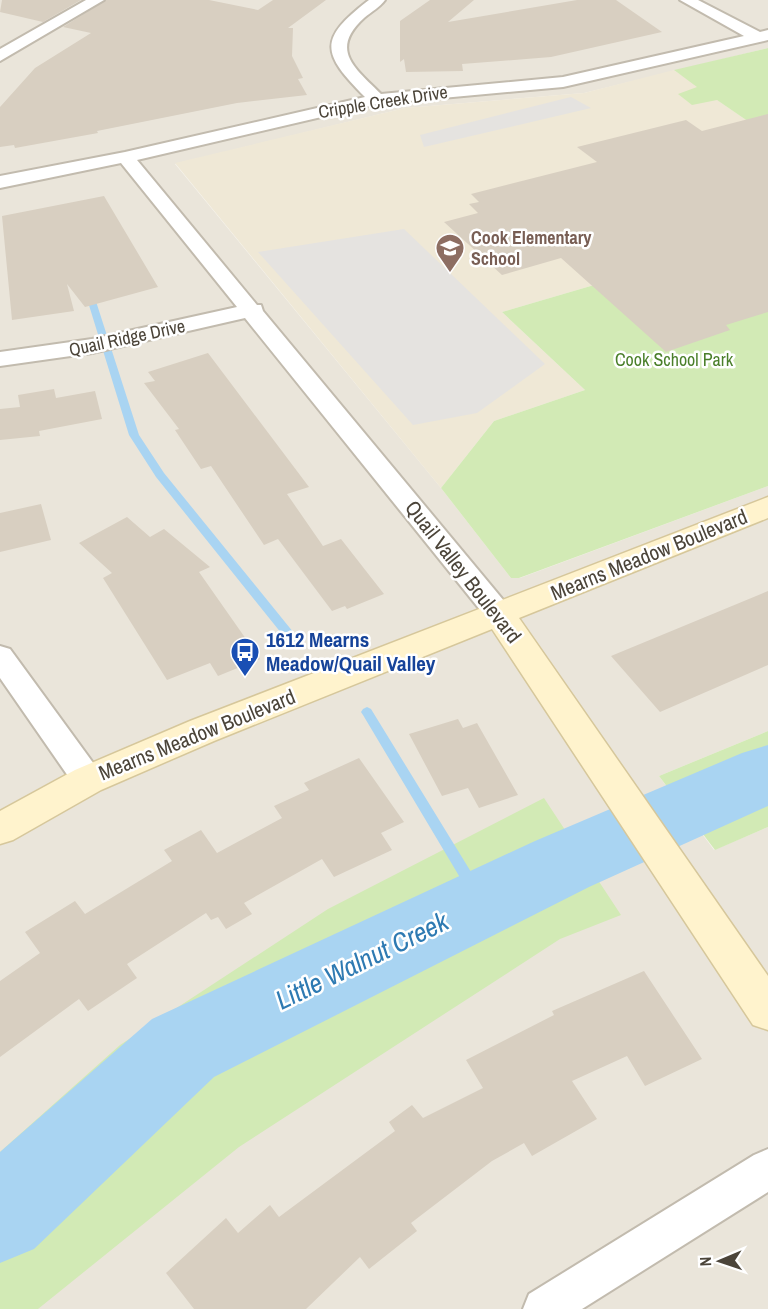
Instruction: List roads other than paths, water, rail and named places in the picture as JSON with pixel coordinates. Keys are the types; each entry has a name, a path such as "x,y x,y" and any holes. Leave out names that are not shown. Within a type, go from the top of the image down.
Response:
{"street":[{"path":"0,56 97,0"},
{"path":"377,99 344,67 338,49 338,40 346,25 378,0"},
{"path":"687,0 762,36"},
{"name":"Cripple Creek Drive","path":"0,182 125,157 377,99 563,82 762,36"},
{"name":"Quail Valley Boulevard","path":"125,157 253,310 499,615 768,1011"},
{"name":"Quail Ridge Drive","path":"0,359 134,338 253,310"},
{"name":"Mearns Meadow Boulevard","path":"0,829 88,780 202,731 768,507"},
{"path":"0,656 88,780"},
{"path":"544,1309 768,1169"}],"waterway":[{"path":"88,289 134,435 160,475 298,646"},
{"path":"367,712 482,902"},
{"name":"Little Walnut Creek","path":"0,1215 183,1048 562,864 768,774"}],"place":[{"name":"Cook Elementary School","path":"450,274"},
{"name":"1612 Mearns Meadow/Quail Valley","path":"245,678"}],"park label":[{"name":"Cook School Park","path":"674,360"}]}
